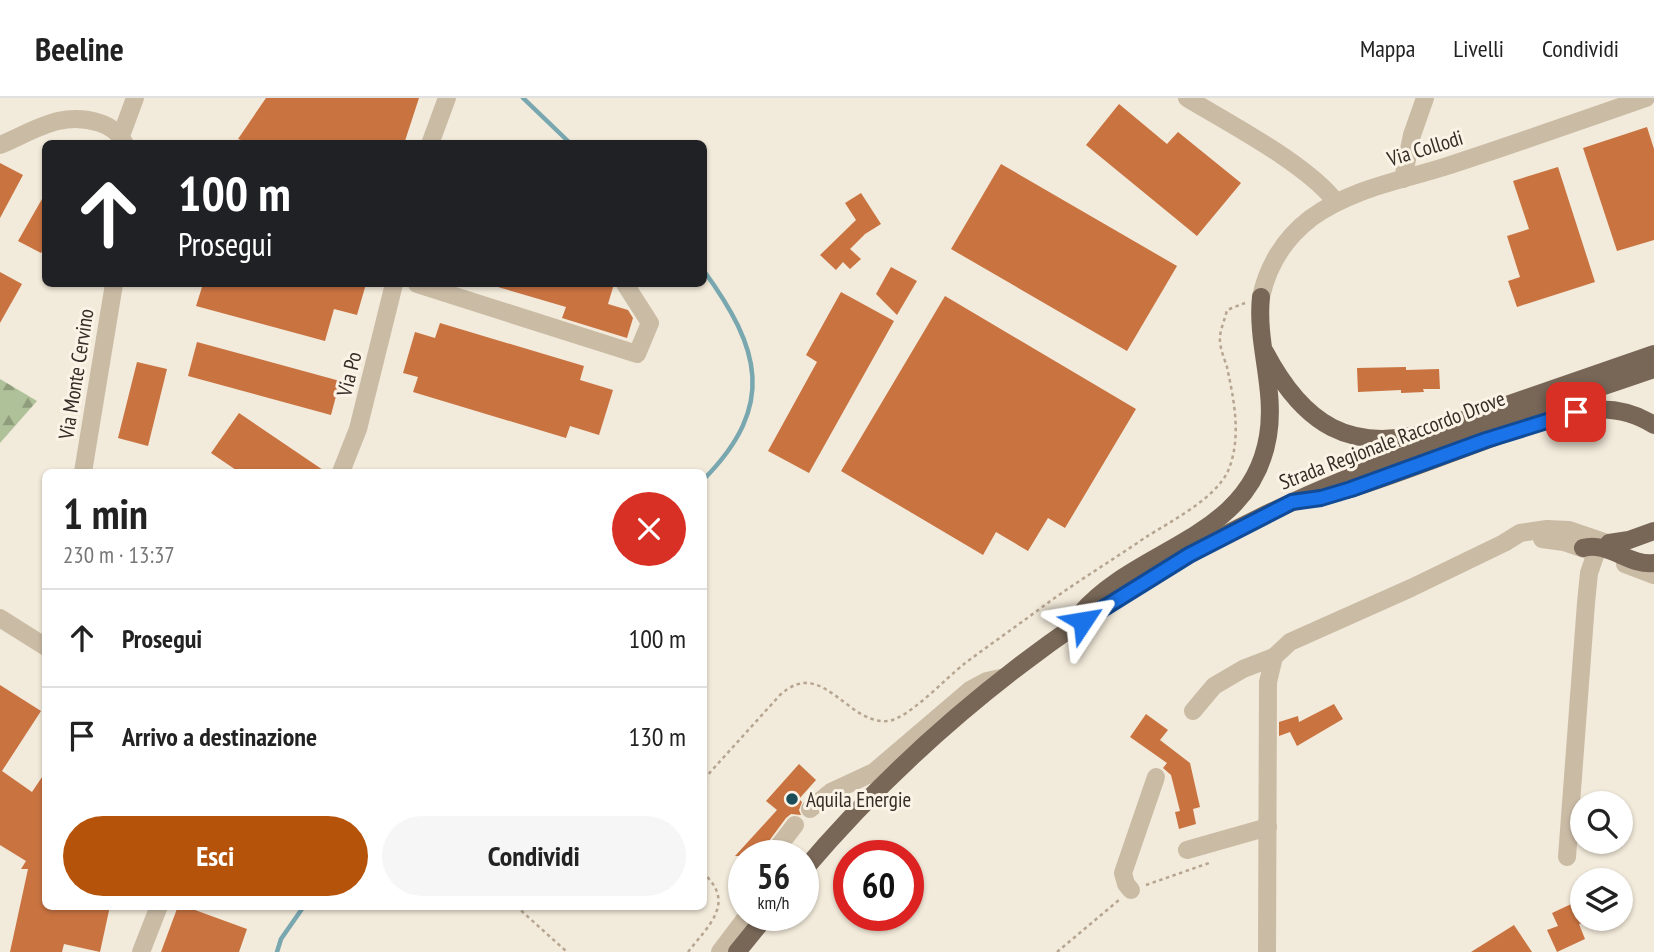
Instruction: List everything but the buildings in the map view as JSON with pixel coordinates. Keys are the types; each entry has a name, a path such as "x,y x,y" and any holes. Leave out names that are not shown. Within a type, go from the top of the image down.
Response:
{"main road":[{"path":"1065,634 1099,595 1211,526 1244,494 1260,465 1268,436 1269,406 1260,322 1261,297"},
{"path":"1265,352 1284,386 1314,418 1355,436 1383,439 1403,438 1432,431 1654,354"},
{"name":"Strada Regionale Raccordo Drove","path":"819,853 893,776 1009,676 1065,634 1170,566 1233,530 1292,502 1410,454 1654,369"},
{"path":"1292,502 1321,498 1351,489 1498,436 1576,412 1622,411 1654,425"},
{"path":"1596,548 1638,538 1654,531"},
{"path":"1596,548 1595,546 1642,563 1654,562"},
{"path":"737,952 754,931"}],"street":[{"path":"0,145 44,124 71,118 97,122 112,129 123,140 135,98"},
{"path":"431,140 447,98"},
{"path":"1187,98 1282,157 1320,185 1336,202"},
{"path":"1403,179 1410,143 1425,98"},
{"name":"Via Collodi","path":"1261,297 1270,269 1283,246 1307,221 1336,202 1646,98"},
{"name":"Via Monte Cervino","path":"83,469 114,287"},
{"name":"Via Po","path":"343,469 358,429 393,287"},
{"path":"426,287 638,354 650,323 627,287"},
{"path":"1193,711 1214,686 1243,669 1274,657 1290,642 1504,543 1520,533 1546,529 1574,531 1596,548 1654,575"},
{"path":"1504,543 1545,539 1654,562"},
{"path":"1567,857 1586,603 1589,573 1596,548"},
{"path":"0,618 42,643"},
{"path":"1267,952 1268,682 1274,657"},
{"path":"810,809 831,792 874,772 970,690 987,681 1009,676"},
{"path":"1131,890 1123,873 1156,777"},
{"path":"783,840 795,825"},
{"path":"1187,850 1268,827"},
{"path":"141,952 157,910"},
{"path":"720,952 736,931"}],"path":[{"path":"707,776 780,695 789,687 800,683 811,682 820,686 878,720 888,721 901,717 963,665 1066,590 1188,510 1213,490 1227,472 1234,444 1236,408 1220,338 1222,329 1227,310 1261,297"},
{"path":"1057,952 1131,890 1218,859"},
{"path":"688,952 718,907 720,898 707,878"},
{"path":"520,910 567,952"}],"green space":[{"path":"0,379 37,401 0,443"}],"waterway":[{"path":"523,98 567,140"},
{"path":"707,275 738,326 748,351 752,376 751,401 743,426 727,452 707,475"},
{"path":"277,952 281,939 301,910"}],"place":[{"name":"Aquila Energie","path":"792,799"}],"route":[{"path":"1083,621 1189,555 1292,502 1321,498 1351,489 1486,440 1576,412"}]}
